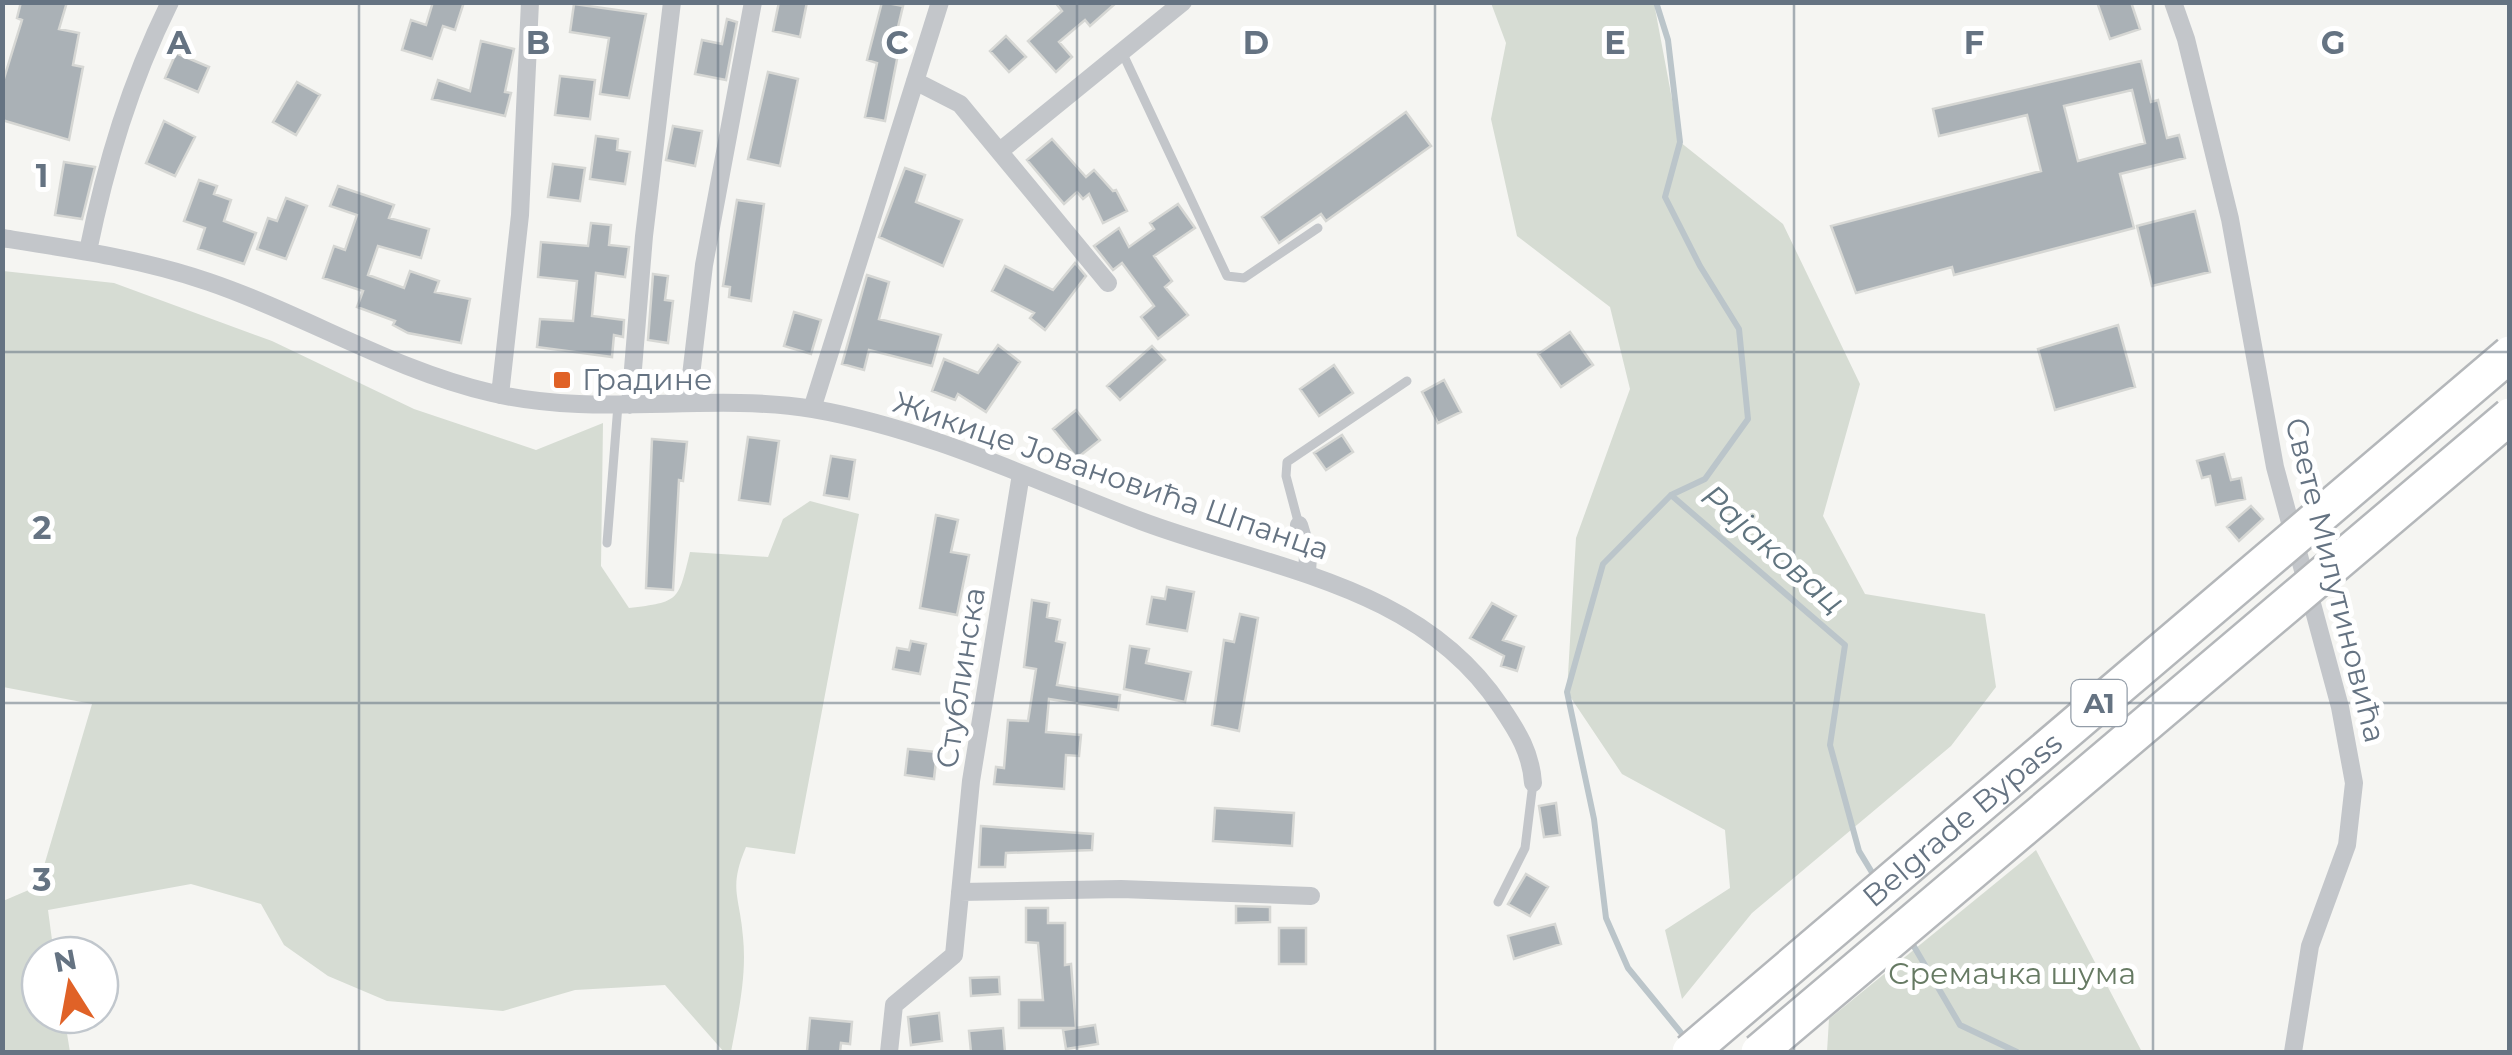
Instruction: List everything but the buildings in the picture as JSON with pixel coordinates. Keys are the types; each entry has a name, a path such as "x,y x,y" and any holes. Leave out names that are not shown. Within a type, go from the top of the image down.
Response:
{"highway":[{"name":"Belgrade Bypass","path":"1690,1052 2510,354"},
{"name":"Belgrade Bypass","path":"1759,1052 2510,416"}],"street":[{"path":"88,251 104,170 128,95 170,2"},
{"path":"500,395 520,215 530,2"},
{"path":"624,405 672,2"},
{"path":"688,402 704,265 752,2"},
{"path":"812,409 940,2"},
{"path":"1000,151 1183,2"},
{"name":"Свете Милутиновића","path":"2172,2 2186,39 2226,203 2275,466 2340,707 2354,782 2347,844 2310,946 2293,1052"},
{"path":"916,81 960,104 1108,283"},
{"name":"Жикице Јовановића Шпанца","path":"2,238 142,261 211,282 409,369 500,395 624,405 688,402 812,409 888,425 1146,523 1306,573 1393,609 1445,644 1485,682 1516,729 1528,752 1533,784"},
{"name":"Стублинска","path":"889,1052 894,1005 952,960 972,781 1021,474"},
{"path":"1300,525 1308,555 1306,573"},
{"path":"960,892 1121,890 1310,896"}],"lane":[{"path":"1122,52 1227,276 1244,278 1318,228"},
{"path":"1300,525 1286,476 1287,462 1407,381"},
{"path":"607,542 624,405"},
{"path":"1498,902 1525,848 1533,784"}],"green space":[{"path":"1491,3 1654,3 1680,142 1783,224 1860,384 1823,516 1865,594 1985,614 1996,687 1951,746 1752,913 1682,999 1665,930 1730,888 1725,830 1622,774 1567,692 1576,538 1630,389 1610,307 1517,236 1491,119 1506,43"},
{"path":"3,271 114,283 272,341 414,409 536,450 603,423 601,566 629,608 658,604 674,596 683,581 690,552 768,557 783,519 810,501 859,514 795,854 746,847 738,873 744,966 731,1052 724,1052 665,985 575,990 503,1011 387,1001 328,976 284,945 261,904 191,884 48,910 51,935 20,935 20,1035 67,1035 70,1052 3,1052 3,901 38,886 92,704 3,687"},
{"name":"Сремачка шума","path":"2036,850 2142,1052 1827,1052 1829,1019"}],"waterway":[{"path":"1656,2 1668,40 1680,142 1665,197 1700,266 1739,329 1748,419 1705,479 1671,495 1603,564 1567,692 1594,819 1606,918 1628,968 1687,1040"},
{"name":"Рајаковац","path":"1671,495 1845,645 1830,745 1859,851 1876,879"},
{"name":"Рајаковац","path":"1909,938 1960,1025 2017,1052"}],"place":[{"name":"Градине","path":"562,380"}]}
